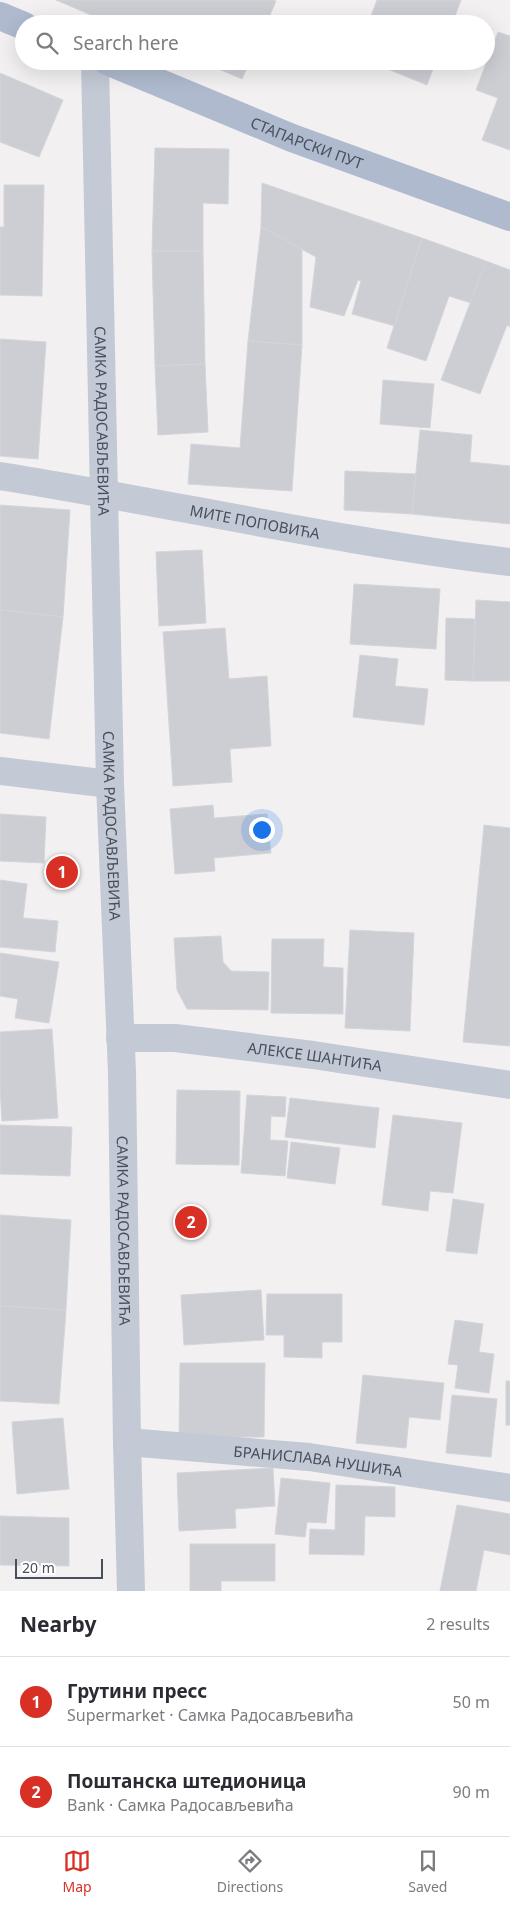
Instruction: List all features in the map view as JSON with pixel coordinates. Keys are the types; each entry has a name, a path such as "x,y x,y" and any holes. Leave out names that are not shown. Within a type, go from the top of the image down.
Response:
{"main road":[{"path":"0,16 15,22"},
{"name":"СТАПАРСКИ ПУТ","path":"129,70 292,138 510,217"}],"street":[{"name":"САМКА РАДОСАВЉЕВИЋА","path":"96,70 110,784 120,1038 131,1591"},
{"name":"МИТЕ ПОПОВИЋА","path":"0,476 104,493 426,552 510,562"},
{"path":"0,771 110,784"},
{"name":"АЛЕКСЕ ШАНТИЋА","path":"120,1038 185,1040 313,1055 510,1085"},
{"name":"БРАНИСЛАВА НУШИЋА","path":"127,1442 309,1457 510,1488"}],"building":[{"path":"56,0 276,1 270,15 91,15"},
{"path":"377,0 461,0 455,15 371,15"},
{"path":"498,32 510,36 510,150 482,140 498,98 476,90 484,70 495,70 495,40"},
{"path":"221,70 246,70 242,79"},
{"path":"390,70 433,70 427,85"},
{"path":"0,73 63,100 39,157 0,142"},
{"path":"155,148 229,149 228,204 203,203 203,251 152,251"},
{"path":"262,183 422,238 395,326 352,314 361,281 358,280 344,316 310,307 316,257 261,227"},
{"path":"4,185 44,185 42,296 0,295 0,227 4,227"},
{"path":"261,227 302,249 302,345 248,341"},
{"path":"422,238 486,261 471,303 449,296 426,361 387,348"},
{"path":"152,251 203,251 205,364 155,366"},
{"path":"486,261 510,270 510,327 507,325 480,394 441,380"},
{"path":"0,339 46,342 38,459 0,456"},
{"path":"248,341 302,345 292,491 188,484 191,444 240,448"},
{"path":"205,364 208,432 158,435 155,366"},
{"path":"383,380 434,384 430,428 380,424"},
{"path":"420,430 472,435 470,462 510,466 510,524 412,514"},
{"path":"345,471 416,474 412,514 344,510"},
{"path":"0,505 70,510 63,617 0,610"},
{"path":"202,550 206,623 159,626 156,552"},
{"path":"354,584 440,589 436,649 350,644"},
{"path":"476,600 510,602 510,681 473,681"},
{"path":"0,610 63,617 49,739 0,733"},
{"path":"446,618 475,619 473,681 445,680"},
{"path":"225,628 229,679 267,676 271,746 230,749 232,782 173,786 163,632"},
{"path":"360,655 398,659 395,686 428,689 424,725 353,717"},
{"path":"213,805 214,818 267,814 271,853 214,858 215,871 175,874 170,809"},
{"path":"0,814 46,817 44,863 0,861"},
{"path":"484,825 510,828 510,1046 463,1042"},
{"path":"0,880 27,884 23,918 58,921 55,952 0,947"},
{"path":"350,930 414,933 410,1031 345,1028"},
{"path":"221,936 223,962 231,971 269,972 268,1010 187,1009 177,990 174,938"},
{"path":"272,939 324,939 323,967 343,968 343,1014 271,1013"},
{"path":"0,953 59,962 49,1023 15,1018 18,999 0,996"},
{"path":"52,1029 58,1118 2,1121 0,1032"},
{"path":"177,1090 240,1091 239,1165 176,1164"},
{"path":"247,1095 286,1097 285,1117 271,1116 270,1140 288,1141 285,1176 241,1173"},
{"path":"290,1098 379,1108 375,1148 285,1137"},
{"path":"393,1115 462,1123 453,1193 430,1191 428,1211 382,1205"},
{"path":"0,1125 72,1127 70,1176 0,1174"},
{"path":"291,1142 340,1148 335,1184 287,1178"},
{"path":"453,1199 484,1204 477,1254 446,1251"},
{"path":"0,1215 71,1220 66,1310 0,1306"},
{"path":"261,1290 264,1340 184,1345 181,1295"},
{"path":"267,1294 342,1294 342,1342 322,1342 322,1358 284,1357 284,1335 266,1335"},
{"path":"0,1306 66,1310 59,1404 0,1401"},
{"path":"455,1320 483,1324 479,1352 494,1354 489,1393 455,1388 458,1365 448,1364"},
{"path":"180,1363 265,1363 264,1437 179,1437"},
{"path":"363,1375 444,1383 440,1420 409,1417 406,1448 356,1443"},
{"path":"506,1381 510,1381 510,1425 506,1425"},
{"path":"452,1395 497,1399 491,1457 446,1453"},
{"path":"63,1418 69,1489 17,1494 12,1422"},
{"path":"273,1468 275,1506 235,1509 236,1528 179,1531 177,1473"},
{"path":"281,1478 330,1483 326,1523 307,1522 305,1537 275,1534"},
{"path":"336,1485 395,1487 395,1517 365,1516 364,1555 309,1554 310,1529 335,1530"},
{"path":"457,1505 510,1514 510,1555 484,1550 476,1591 440,1591"},
{"path":"0,1516 69,1518 69,1566 0,1565"},
{"path":"190,1544 275,1544 275,1581 221,1581 221,1591 190,1591"}],"place":[{"name":"Грутини пресс","path":"62,872"},
{"name":"Поштанска штедионица","path":"191,1222"}]}
